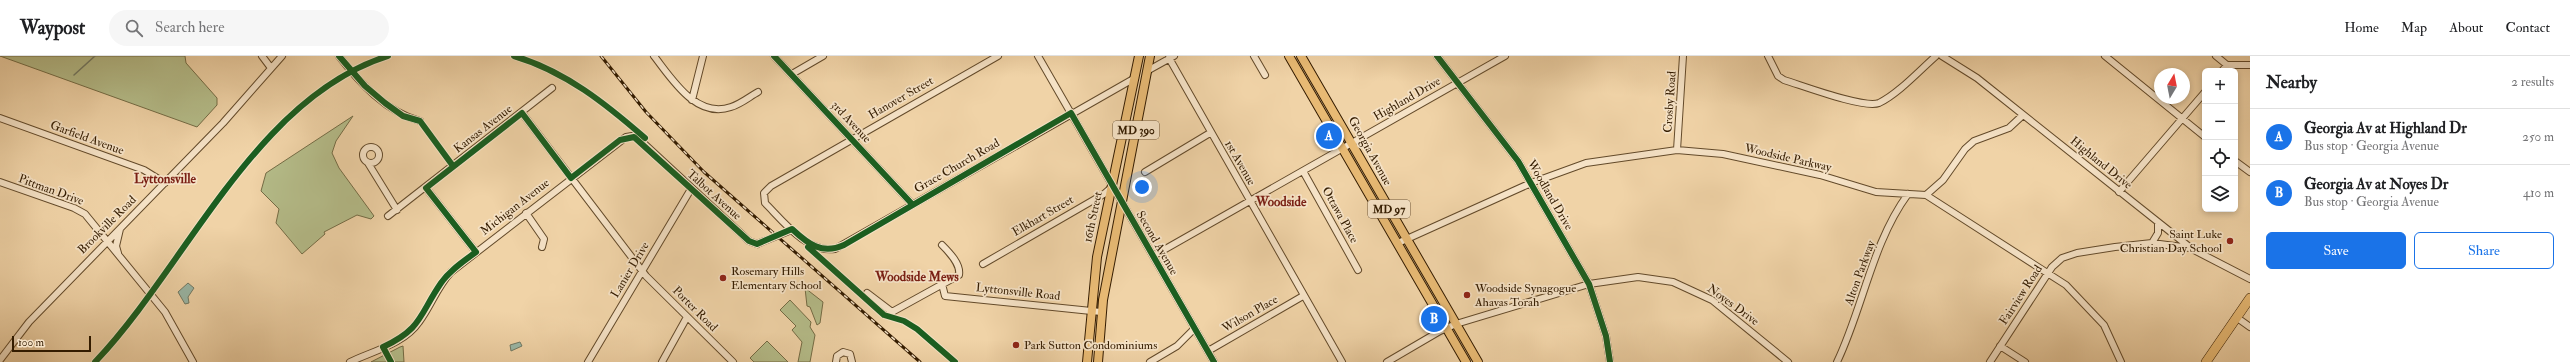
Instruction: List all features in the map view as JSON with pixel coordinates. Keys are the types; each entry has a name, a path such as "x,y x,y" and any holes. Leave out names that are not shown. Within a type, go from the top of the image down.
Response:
{"highway":[{"path":"2206,362 2250,298"}],"main road":[{"name":"16th Street","path":"1087,362 1097,257 1139,56"},
{"name":"16th Street","path":"1098,362 1102,312 1121,203 1150,56"},
{"name":"Georgia Avenue","path":"1290,56 1466,362"},
{"name":"Georgia Avenue","path":"1301,56 1478,362"}],"street":[{"path":"262,56 271,68"},
{"path":"339,56 365,86 385,103 403,116 420,121"},
{"path":"654,56 680,89 692,100 707,107 726,108 739,104 758,92"},
{"path":"692,100 703,56"},
{"name":"3rd Avenue","path":"774,56 912,204"},
{"path":"792,74 823,56"},
{"name":"Hanover Street","path":"765,203 764,193 771,186 998,56"},
{"name":"Second Avenue","path":"1038,56 1113,186 1121,203 1214,362"},
{"path":"1254,56 1264,75"},
{"name":"Woodland Drive","path":"1437,56 1518,161 1589,284 1606,336 1610,362"},
{"name":"Highland Drive","path":"1153,256 1505,56"},
{"name":"Crosby Road","path":"1677,150 1682,98 1683,56"},
{"path":"1768,56 1778,76 1784,80 1864,104 1879,102 1890,95 1936,56"},
{"name":"Highland Drive","path":"1942,56 1977,78 2158,224 2192,249 2250,279"},
{"path":"2104,56 2202,135"},
{"path":"2216,56 2227,65 2250,65"},
{"name":"Brookville Road","path":"0,360 29,322 107,240 223,123 280,57"},
{"path":"1147,71 1171,57"},
{"name":"1st Avenue","path":"1171,57 1210,133 1342,362"},
{"name":"Grace Church Road","path":"765,203 791,230 812,246 826,250 835,249 1134,78"},
{"name":"Kansas Avenue","path":"388,216 426,188 552,88"},
{"path":"2119,192 2202,96"},
{"name":"Porter Road","path":"522,113 642,270 731,361"},
{"path":"1926,195 1943,180 1965,149 1974,141 2009,128 2023,115"},
{"name":"Garfield Avenue","path":"0,118 144,170 165,183"},
{"path":"1145,172 1210,133"},
{"name":"Michigan Avenue","path":"350,362 407,334 419,322 442,282 476,252 571,178 620,140 630,136"},
{"name":"Talbot Avenue","path":"630,136 639,139 691,190 749,241 757,244 791,230"},
{"name":"Woodside Parkway","path":"1398,243 1530,183 1586,164 1677,150 1724,154 1820,175 1876,192 1926,195 2048,274 2080,298 2104,325 2121,362"},
{"path":"368,163 397,210"},
{"path":"2238,163 2250,172"},
{"name":"Ottawa Place","path":"1303,171 1358,270"},
{"name":"Pittman Drive","path":"0,182 82,212 119,254 169,318 193,362"},
{"name":"Elkhart Street","path":"983,264 1104,194 1113,186"},
{"path":"426,188 476,252"},
{"name":"Lanier Drive","path":"588,362 691,190"},
{"name":"Alton Parkway","path":"1837,362 1849,336 1884,237 1908,194"},
{"path":"526,214 544,239 542,247"},
{"path":"2152,244 2158,232 2158,224"},
{"path":"119,254 116,246 121,227"},
{"name":"Fairview Road","path":"1990,362 2048,274 2062,258 2077,253 2152,244 2192,249"},
{"path":"866,293 892,312 942,284 960,272 951,253 942,245"},
{"name":"Noyes Drive","path":"1387,362 1456,324 1589,284 1638,277 1673,282 1688,287 1712,300 1788,362"},
{"name":"Lyttonsville Road","path":"942,284 945,296 1102,312"},
{"name":"Wilson Place","path":"1208,351 1303,296"},
{"path":"662,362 687,317"},
{"path":"2236,317 2250,327"},
{"path":"1150,362 1177,346 1194,329"},
{"path":"2000,346 2025,362"},
{"path":"836,362 838,354 846,352 852,356 852,362"}],"green space":[{"path":"0,56 185,56 186,63 217,98 217,105 197,127"},
{"path":"353,116 336,141 332,153 339,168 374,216 371,219 357,215 324,232 325,234 302,254 276,223 279,209 261,191 266,173"},
{"path":"805,288 823,302 820,323 817,325 810,307 807,306"},
{"path":"790,300 811,322 810,327 815,335 810,362 798,362 802,342 792,330 796,326 780,310"},
{"path":"767,341 788,362 754,362 750,358"},
{"path":"403,346 404,362 371,362 400,347"}],"shaded area":[{"path":"188,283 194,288 188,297 189,303 185,304 178,292"},
{"path":"520,342 522,346 511,351 510,345"}],"waterway":[{"path":"74,75 95,56"}],"railway":[{"path":"601,56 646,112 704,172 920,362"}],"cycle path":[{"path":"339,56 365,86 385,103 403,116 420,121 453,166"},
{"path":"95,362 128,323 226,189 261,146 299,108 341,77 388,56"},
{"path":"514,56 533,62 550,70 584,90 600,101 645,138"},
{"path":"774,56 912,204"},
{"path":"1437,56 1518,161 1589,284 1606,336 1610,362"},
{"path":"391,362 383,347 396,340 413,327 445,278 457,266 476,252 426,188 522,113 571,178 620,140 634,137 749,241 757,244 792,229 810,243 829,249 844,245 1071,113 1214,362"},
{"path":"808,247 884,315 904,321 917,329 955,362"}],"place":[{"name":"Georgia Av at Highland Dr","path":"1329,136"},
{"name":"Saint Luke Christian Day School","path":"2230,241"},
{"name":"Rosemary Hills Elementary School","path":"723,278"},
{"name":"Woodside Synagogue Ahavas Torah","path":"1467,295"},
{"name":"Georgia Av at Noyes Dr","path":"1434,319"},
{"name":"Park Sutton Condominiums","path":"1016,345"}],"district":[{"name":"Lyttonsville","path":"165,179"},
{"name":"Woodside","path":"1281,202"},
{"name":"Woodside Mews","path":"917,277"}]}
